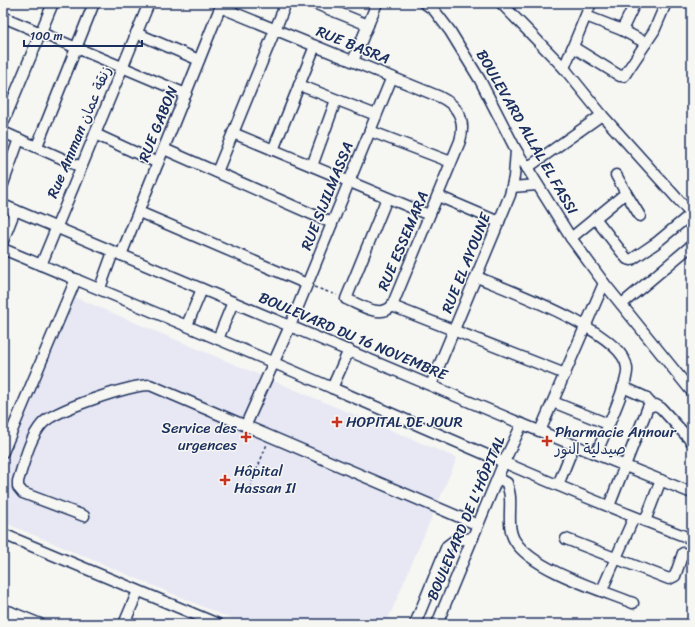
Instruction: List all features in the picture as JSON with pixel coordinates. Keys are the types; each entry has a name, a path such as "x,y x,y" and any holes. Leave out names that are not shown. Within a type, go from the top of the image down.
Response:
{"street":[{"path":"3,123 53,3"},
{"path":"37,146 94,3"},
{"name":"Rue Amman زنقة عمان","path":"41,265 149,3"},
{"path":"217,172 286,3"},
{"path":"314,3 368,25"},
{"path":"353,61 377,3"},
{"name":"BOULEVARD ALLAL EL FASSI","path":"424,3 436,6 465,54 516,150 571,238 604,284 622,304 692,392"},
{"path":"501,3 564,68 602,115 692,214 656,243 631,260 627,259 595,218"},
{"path":"564,68 591,3"},
{"path":"622,30 635,3"},
{"path":"573,46 622,77 626,74 646,43 666,3"},
{"name":"RUE BASRA","path":"221,5 450,102 458,110 462,124"},
{"name":"RUE GABON","path":"100,288 139,212 221,5"},
{"path":"586,16 622,30 646,43"},
{"path":"3,17 186,94"},
{"path":"136,33 199,60"},
{"path":"273,150 315,46"},
{"name":"RUE SIJILMASSA","path":"248,420 290,326 392,77"},
{"path":"299,85 376,115"},
{"path":"312,166 336,100"},
{"path":"527,168 602,115"},
{"name":"RUE ESSEMARA","path":"346,299 378,311 385,311 392,306 452,162 462,135 462,124"},
{"path":"370,131 452,162"},
{"path":"3,132 81,167"},
{"path":"233,133 429,215"},
{"path":"95,134 158,163"},
{"path":"3,184 19,139"},
{"path":"164,149 332,223"},
{"name":"RUE EL AYOUNE","path":"431,385 477,277 512,187 516,150"},
{"path":"616,175 640,216"},
{"path":"512,187 537,185"},
{"path":"571,238 626,193"},
{"path":"438,196 499,222"},
{"path":"346,299 387,198"},
{"name":"BOULEVARD DU 16 NOVEMBRE","path":"3,205 522,424 692,493"},
{"path":"3,241 15,210"},
{"path":"139,212 307,284"},
{"path":"622,304 692,245"},
{"path":"3,248 187,325 558,485 634,517 692,539"},
{"path":"477,277 586,325 608,341 626,363 628,371 623,387 596,454"},
{"path":"3,452 76,279"},
{"path":"540,431 604,284"},
{"path":"187,325 202,289"},
{"path":"218,339 233,302"},
{"path":"392,306 564,374"},
{"path":"332,388 349,350"},
{"path":"84,516 23,493 17,485 27,454 40,426 47,419 59,413 127,388 150,385 478,525"},
{"path":"623,387 645,397 652,405 656,405 660,408 692,442"},
{"path":"553,402 608,424"},
{"path":"609,506 645,412 652,405"},
{"name":"BOULEVARD DE L'HÔPITAL","path":"437,624 504,462 522,424"},
{"path":"558,485 574,445"},
{"path":"498,478 507,483 510,498 510,520 514,540 523,549 547,568 633,603"},
{"path":"645,521 661,480"},
{"path":"602,590 634,517"},
{"path":"3,534 138,591 197,620 218,624"},
{"path":"415,624 447,546 455,540 473,538"},
{"path":"566,539 615,560 669,579 675,576 683,553"},
{"path":"124,624 138,591"},
{"path":"7,624 7,610 40,624"}],"path":[{"path":"307,284 346,299"},
{"path":"250,487 270,437"}],"shaded area":[{"name":"Hôpital Hassan II","path":"67,294 457,458 386,624 244,624 3,522 6,504 3,502 3,441"}],"place":[{"name":"HOPITAL DE JOUR","path":"337,422"},
{"name":"Service des urgences","path":"246,437"},
{"name":"Pharmacie Annour صيدلية النور","path":"547,441"},
{"name":"Hôpital Hassan II","path":"225,480"}]}
